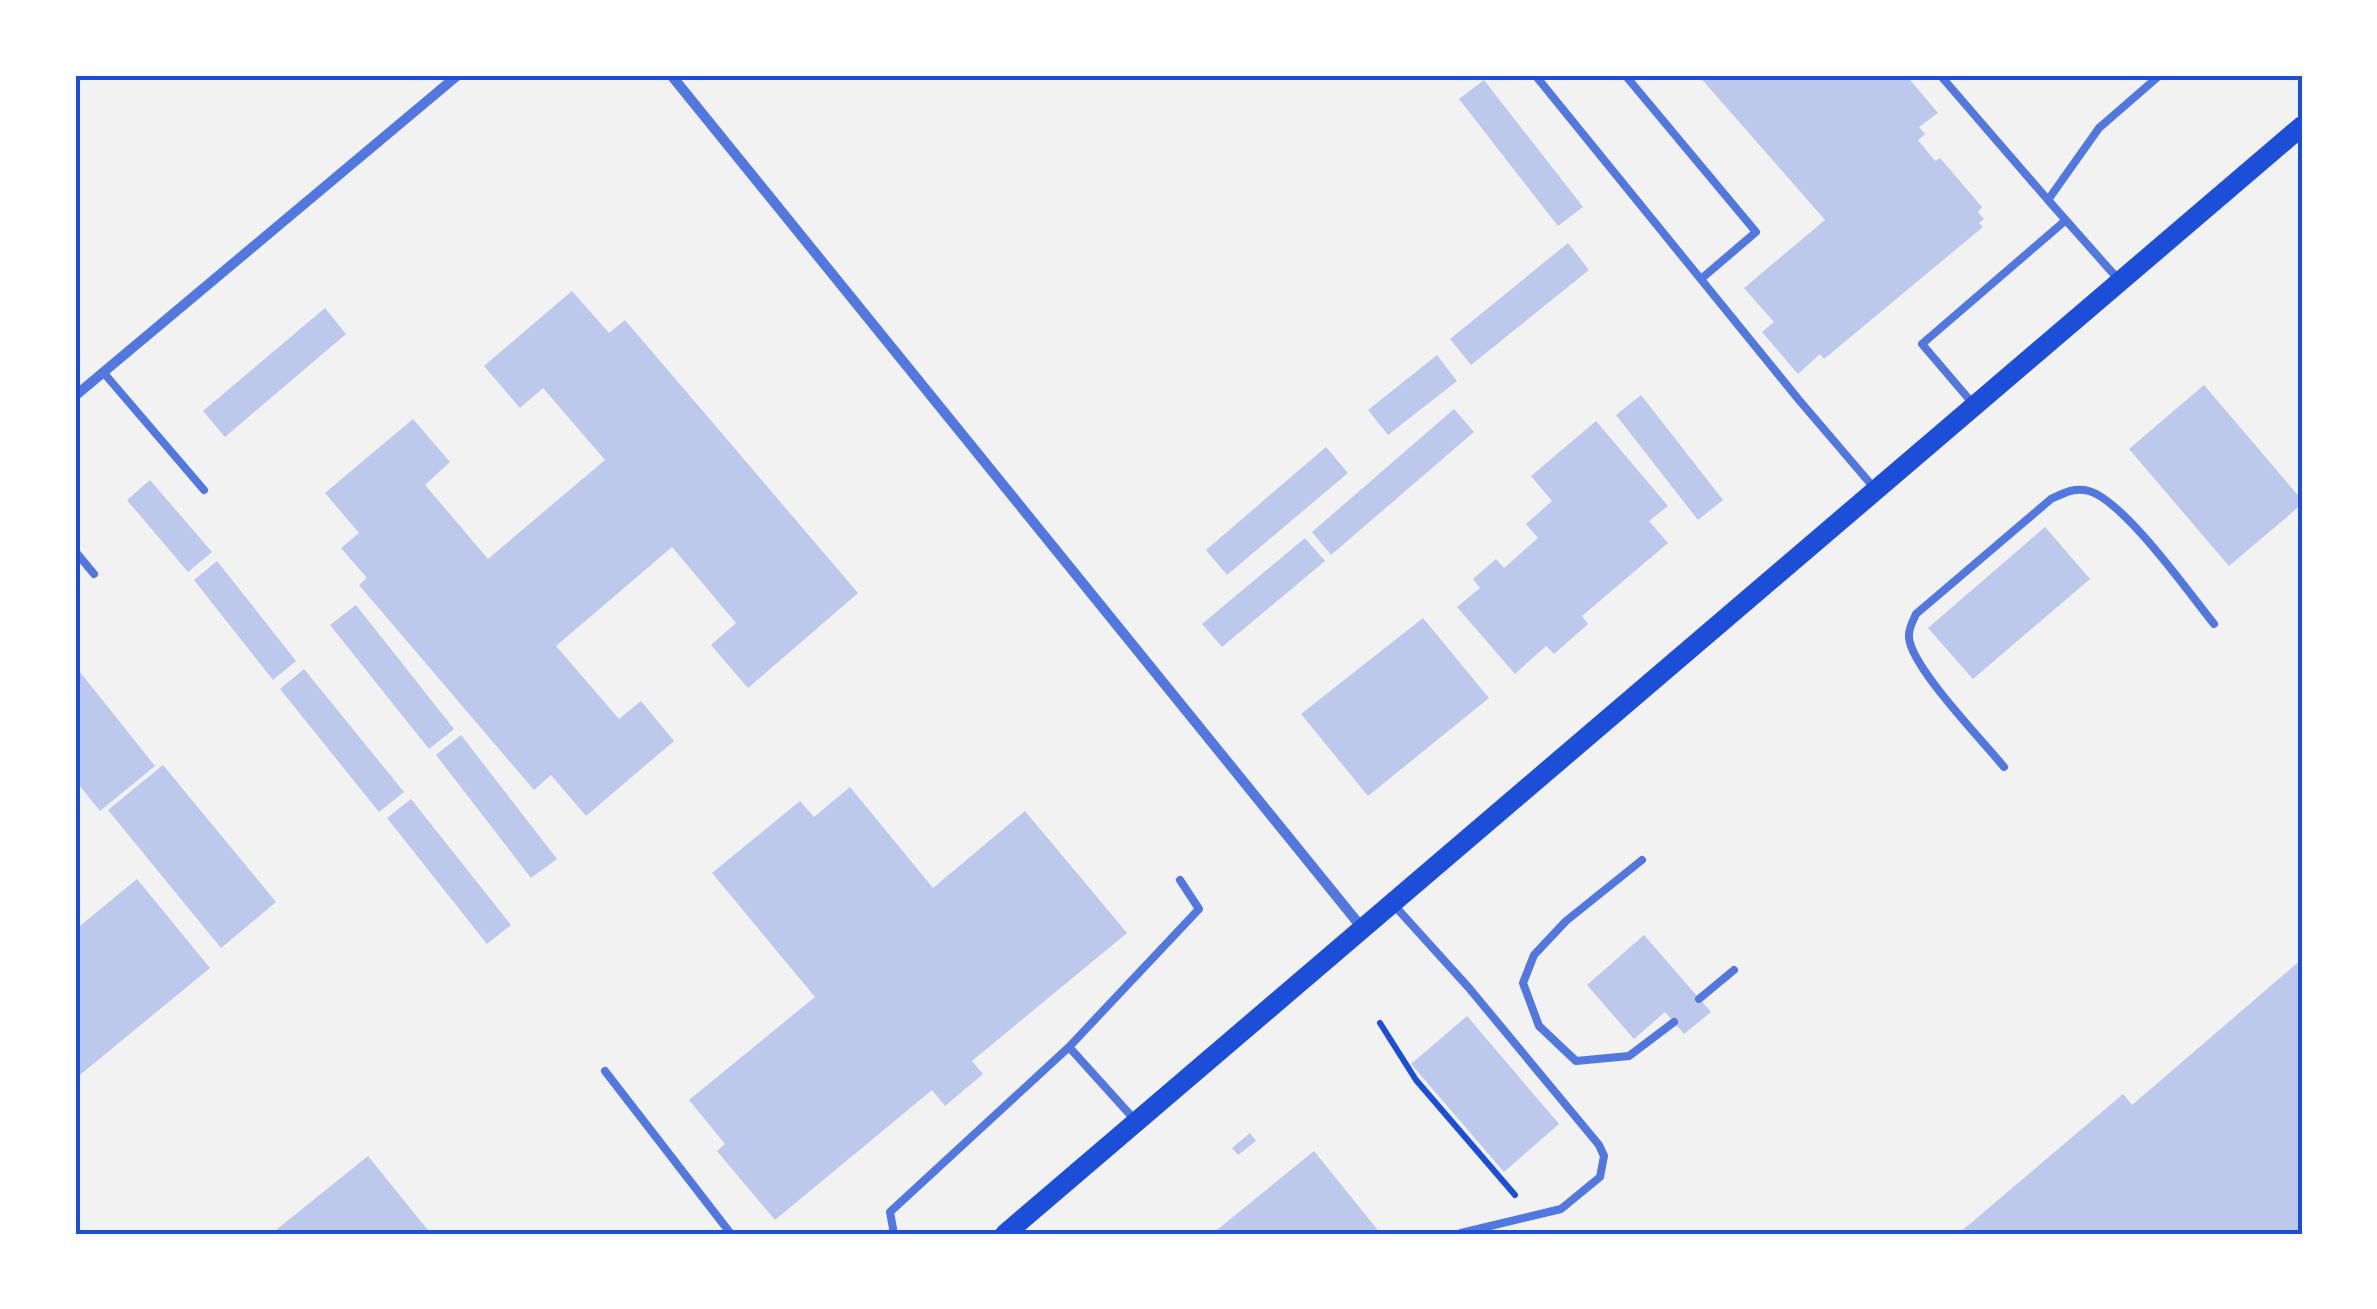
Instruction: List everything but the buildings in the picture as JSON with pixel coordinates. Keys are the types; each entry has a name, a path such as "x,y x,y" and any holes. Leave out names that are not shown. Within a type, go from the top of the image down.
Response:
{"main road":[{"path":"1005,1234 2302,126"}],"street":[{"path":"75,396 458,75"},
{"path":"672,75 1364,930"}],"lane":[{"path":"1535,75 1876,490"},
{"path":"1625,75 1756,232 1702,280"},
{"path":"1940,75 2120,282"},
{"path":"2048,200 2099,128 2160,75"},
{"path":"1975,406 1922,344 2066,220"},
{"path":"104,372 204,490"},
{"path":"2004,767 1929,676 1913,653 1908,634 1916,614 2051,499 2076,488 2094,492 2122,514 2214,624"},
{"path":"75,551 94,574"},
{"path":"1642,860 1544,944 1534,955 1523,983 1539,1026 1576,1061 1629,1056 1674,1022"},
{"path":"894,1234 890,1212 1068,1047 1199,909 1180,880"},
{"path":"1394,904 1548,1081 1600,1144 1604,1156 1600,1178 1562,1209 1461,1233"},
{"path":"1700,999 1734,970"},
{"path":"1068,1047 1137,1122"},
{"path":"606,1071 731,1234"}],"path":[{"path":"1380,1024 1416,1080 1516,1196"}]}
